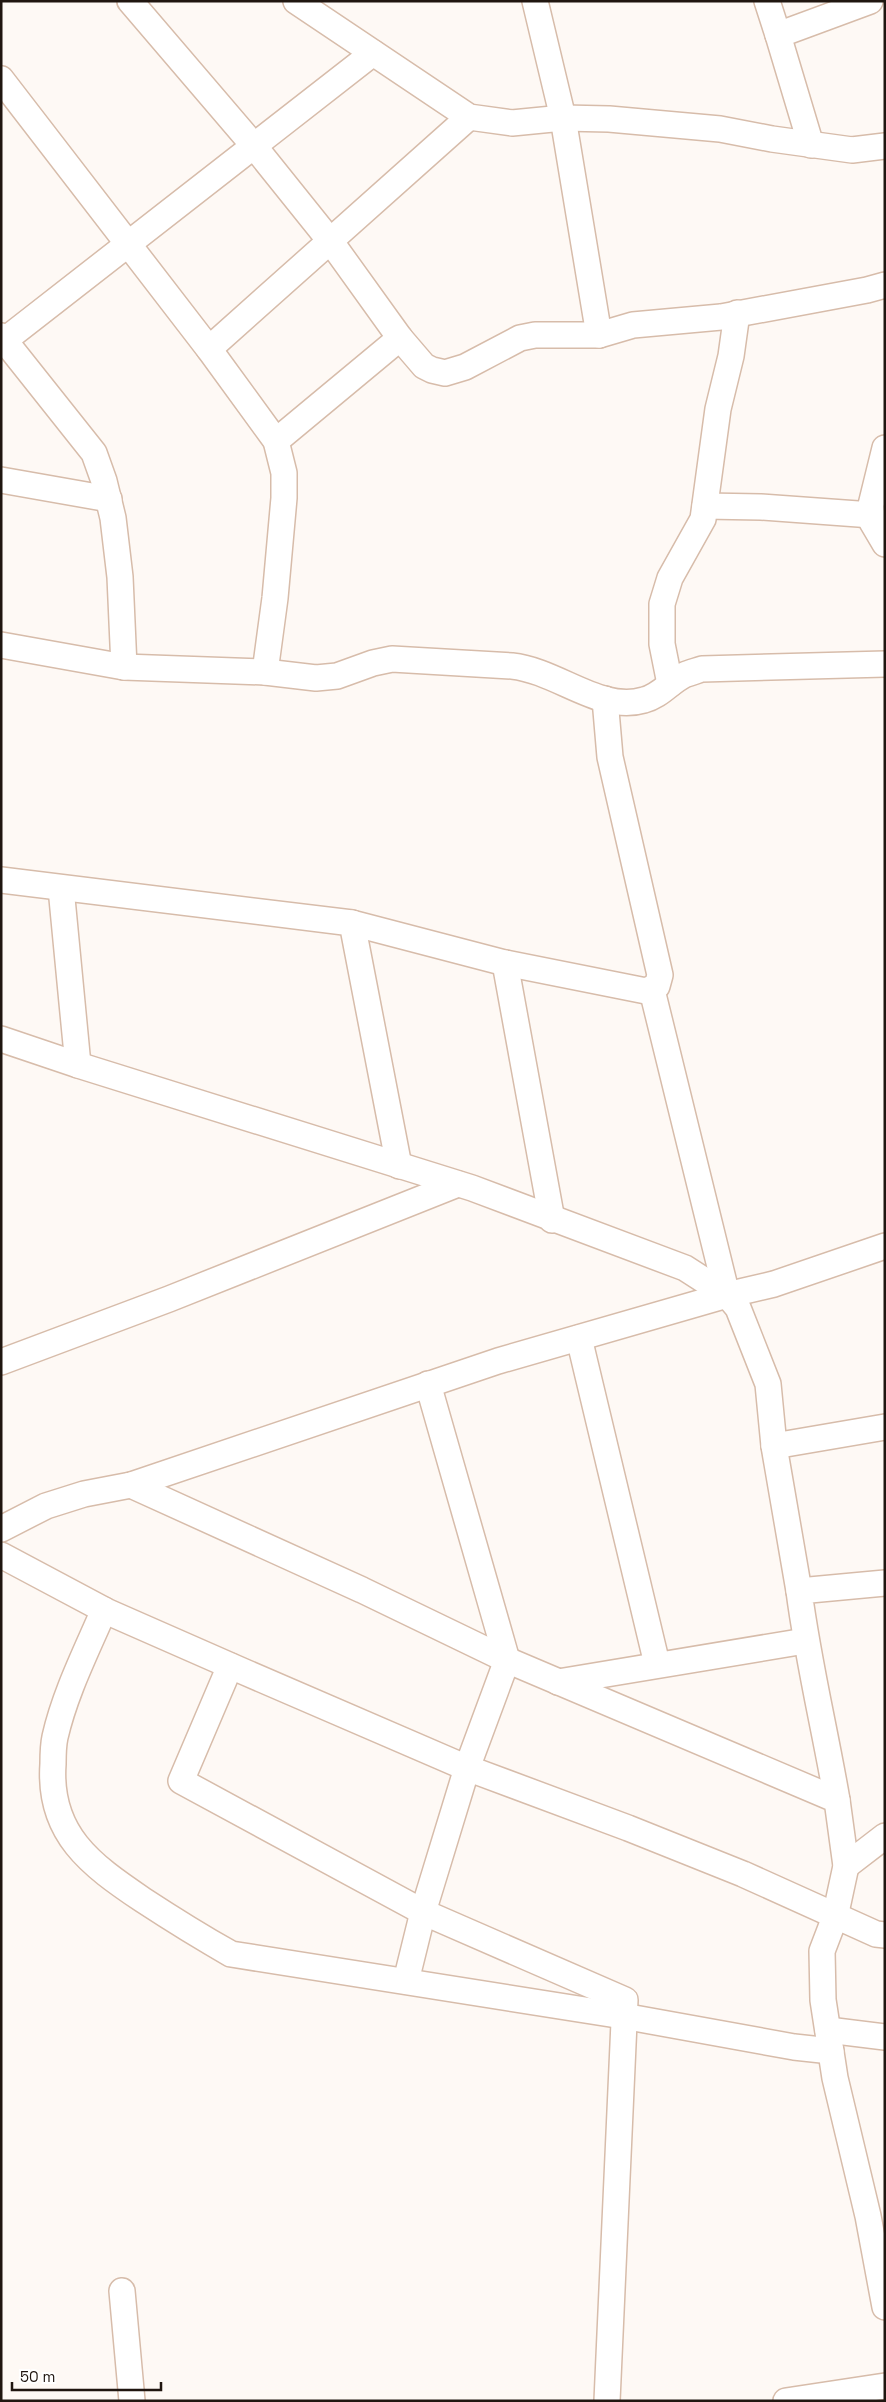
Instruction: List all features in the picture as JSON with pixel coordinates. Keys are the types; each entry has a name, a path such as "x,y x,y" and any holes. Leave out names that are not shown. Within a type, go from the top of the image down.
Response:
{"street":[{"path":"130,1 254,146 331,242 400,338 424,366 445,373 465,367 520,338 535,335 599,335 633,325 660,321 721,317 885,285"},
{"path":"296,1 469,117 512,123 563,118 609,119 720,129 811,145 852,150 885,146"},
{"path":"536,1 563,118 599,335"},
{"path":"767,1 811,145"},
{"path":"778,35 870,1"},
{"path":"124,667 120,577 113,518 94,453 3,338 373,53"},
{"path":"1,79 209,349 276,441 284,473 284,498 275,598 264,672"},
{"path":"209,349 469,117"},
{"path":"670,684 662,644 662,604 670,578 703,519 718,409 731,356 737,313"},
{"path":"276,441 400,338"},
{"path":"885,448 871,505 872,522 885,544"},
{"path":"1,480 109,499"},
{"path":"705,506 761,507 872,515"},
{"path":"1,645 124,667 264,672 292,676 337,676 373,663 392,659 512,666 528,668 546,674 594,697 625,704 646,700 683,676 702,669 885,664"},
{"path":"1,880 352,923 505,963 646,991 652,990 657,986 660,975 610,758 604,700"},
{"path":"61,888 78,1065"},
{"path":"352,923 399,1166"},
{"path":"505,963 552,1220"},
{"path":"652,990 727,1296"},
{"path":"1,1039 458,1184 685,1268 727,1296 738,1308 768,1384 774,1446 799,1591 805,1641 822,1717 846,1866 835,1917 822,1951 823,2000 835,2078 876,2215 885,2307"},
{"path":"1,1362 178,1296 458,1184"},
{"path":"1,1529 46,1506 84,1494 131,1485 428,1384 579,1338 774,1284 885,1246"},
{"path":"579,1338 658,1664"},
{"path":"406,1981 423,1912 467,1768 507,1660 428,1384"},
{"path":"774,1446 885,1426"},
{"path":"131,1485 354,1586 507,1660 836,1800"},
{"path":"1,1555 104,1610 467,1768 725,1867 835,1917 876,1934 885,1935"},
{"path":"799,1591 885,1583"},
{"path":"104,1610 68,1693 54,1739 51,1786 58,1813 74,1844 107,1876 185,1928 230,1954 623,2016 794,2047 830,2041 885,2038"},
{"path":"558,1682 805,1641"},
{"path":"230,1666 181,1781 423,1912 625,2000 607,2401"},
{"path":"846,1866 884,1835"},
{"path":"122,2291 132,2401"},
{"path":"786,2401 885,2386"}]}
